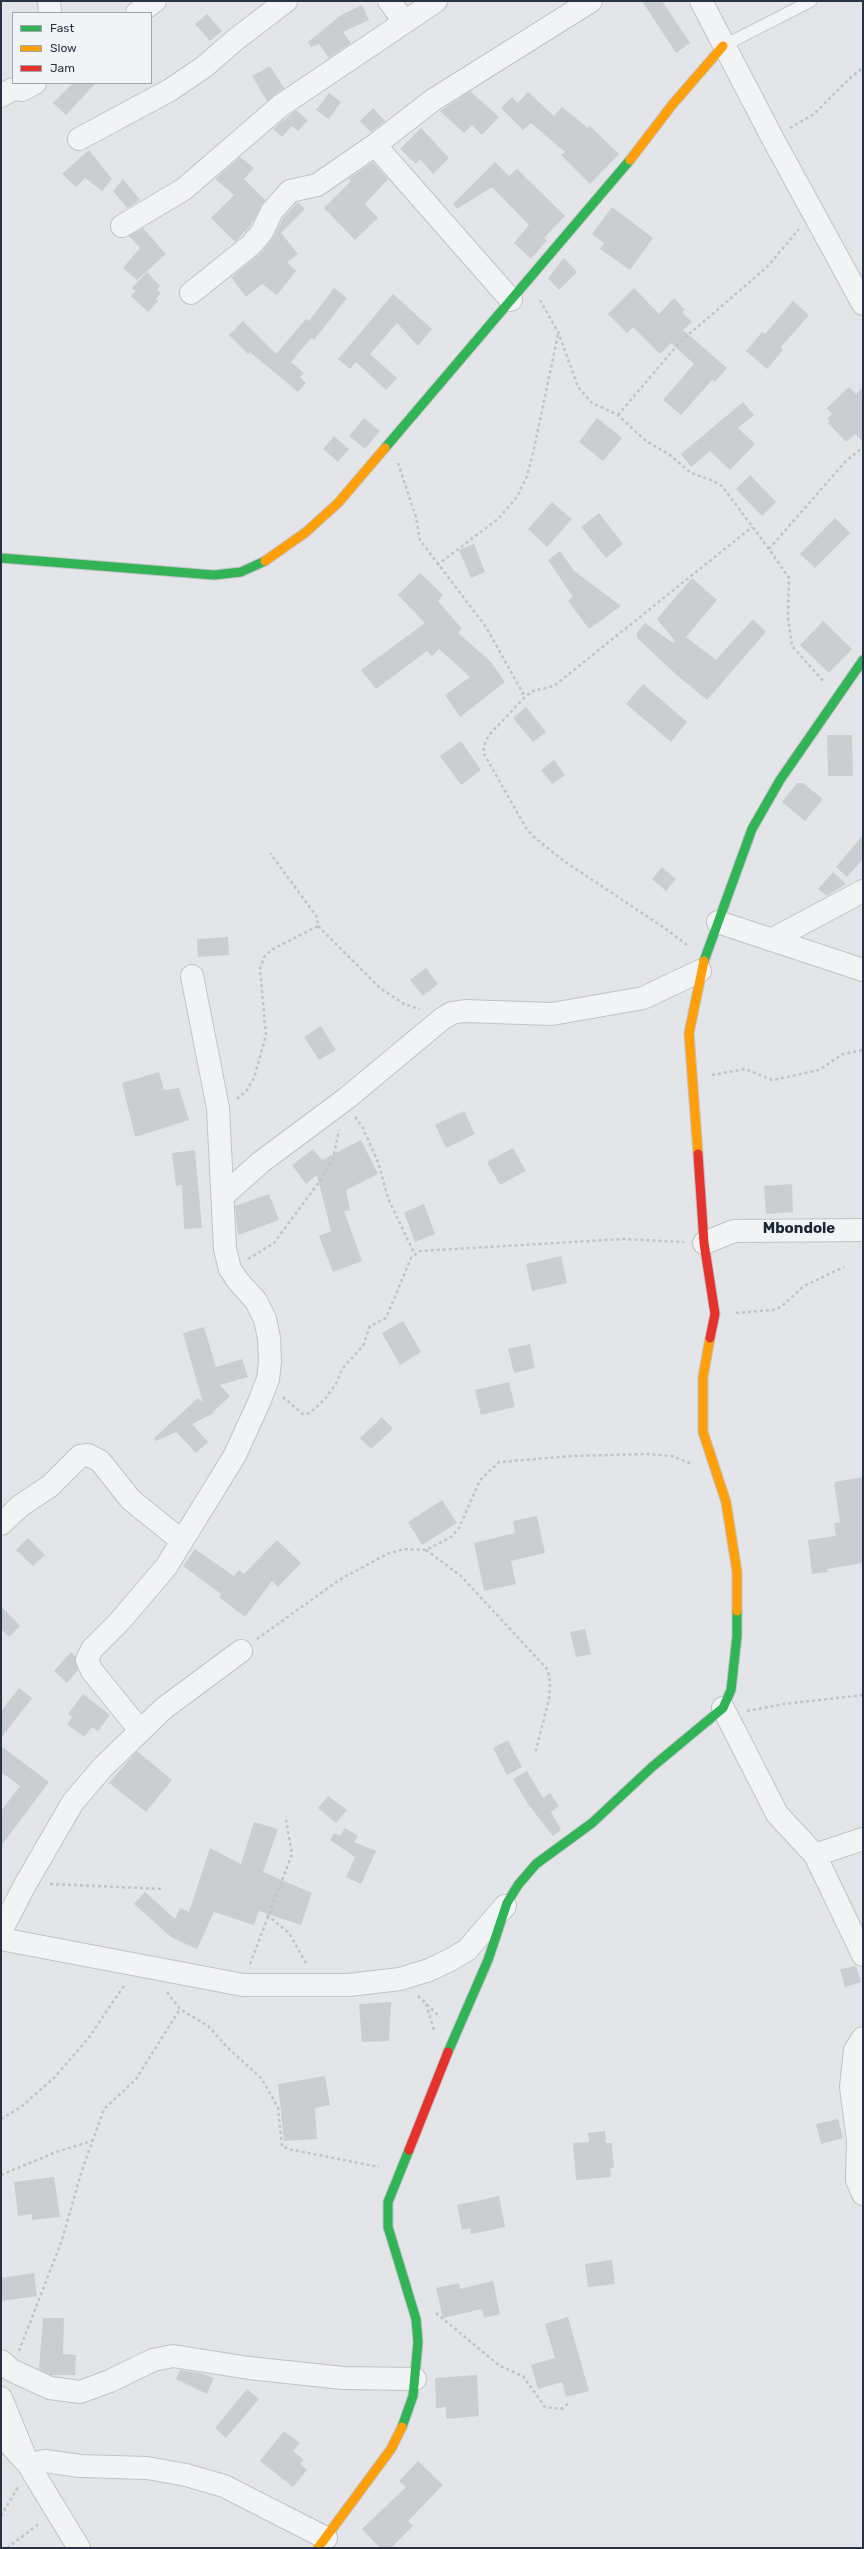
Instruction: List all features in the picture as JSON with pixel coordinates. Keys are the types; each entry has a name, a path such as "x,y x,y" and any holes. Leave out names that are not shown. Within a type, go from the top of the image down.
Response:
{"street":[{"path":"49,1 50,12"},
{"path":"138,12 154,1"},
{"path":"79,139 170,90 204,67 235,40 286,1"},
{"path":"389,1 404,21"},
{"path":"122,226 184,190 280,106 404,21 436,1"},
{"path":"191,293 251,245 262,232 272,211 290,192 317,185 375,145 433,100 591,1"},
{"path":"701,1 723,46 863,304"},
{"path":"1,558 214,575 241,572 268,559 306,532 338,503 614,181 672,105 723,46"},
{"path":"1,96 13,89 22,90 33,84"},
{"path":"375,145 511,300"},
{"path":"1,1939 243,1985 349,1985 400,1979 429,1970 467,1950 485,1932 507,1903 518,1885 536,1864 592,1823 652,1767 725,1712 731,1690 735,1664 737,1572 726,1502 703,1432 703,1377 715,1314 704,1243 689,1033 702,965 752,829 780,780 863,660"},
{"path":"771,940 863,891"},
{"path":"718,922 863,970"},
{"path":"224,1195 261,1162 347,1098 442,1019 452,1013 464,1011 552,1014 643,998 702,965"},
{"path":"139,1729 92,1671 87,1660 92,1649 147,1590 166,1567 235,1455 268,1379 269,1338 265,1319 256,1301 238,1281 230,1269 225,1249 224,1195 218,1108 192,976"},
{"path":"704,1243 734,1230 863,1230"},
{"path":"1,1524 20,1506 50,1486 80,1456 88,1455 100,1461 131,1500 182,1541"},
{"path":"1,1931 26,1883 73,1802 103,1767 139,1729 241,1651"},
{"path":"725,1712 777,1814 815,1855 863,1955"},
{"path":"815,1855 863,1839"},
{"path":"28,2464 45,2461 80,2466 147,2468 186,2475 224,2486 322,2543 394,2443 407,2418 415,2379 418,2342 416,2319 410,2293 388,2227 388,2202 457,2030 488,1960 507,1903"},
{"path":"863,2038 854,2050 851,2087 858,2140 857,2180 863,2194"},
{"path":"6,2365 50,2388 80,2392 110,2381 153,2360 173,2356 249,2368 343,2378 415,2379"},
{"path":"1,2398 28,2464 79,2548"},
{"path":"1,2435 28,2464"}],"lane":[{"path":"723,46 811,1"}],"path":[{"path":"773,139 814,114 851,77 863,68"},
{"path":"618,415 680,342 767,267 813,213"},
{"path":"529,280 558,334 578,387 592,402 618,415 646,441 670,455 691,473 711,480 722,486 769,549 789,578 788,618 792,646 837,696"},
{"path":"436,565 498,519 517,498 527,476 533,453 558,334"},
{"path":"391,442 416,517 420,540 436,565 486,628 525,697"},
{"path":"769,549 845,462 863,447"},
{"path":"702,965 666,929 564,861 526,828 508,794 489,767 483,752 486,740 491,732 525,697 533,691 554,686 752,527"},
{"path":"270,853 317,917 318,926 380,988 404,1004 424,1009"},
{"path":"218,1108 238,1098 247,1090 254,1078 266,1035 260,969 264,957 273,949 318,926"},
{"path":"692,1079 745,1069 772,1080 778,1079 819,1070 844,1054 863,1050"},
{"path":"347,1098 345,1105 362,1126 378,1162 388,1198 414,1253"},
{"path":"230,1269 274,1242 328,1169 333,1159 340,1128"},
{"path":"268,1379 297,1411 303,1414 310,1413 331,1393 342,1369 362,1346 370,1326 386,1318 414,1253 420,1250 623,1239 704,1243"},
{"path":"715,1314 773,1310 781,1307 808,1283 844,1267"},
{"path":"241,1651 339,1580 387,1554 404,1549 426,1550 456,1533 480,1480 499,1462 572,1456 648,1454 672,1456 715,1472"},
{"path":"426,1550 461,1576 548,1670 550,1682 549,1699 535,1754"},
{"path":"725,1712 863,1694"},
{"path":"243,1985 267,1915 292,1854 286,1820"},
{"path":"26,1883 164,1890"},
{"path":"267,1915 289,1934 316,1985"},
{"path":"1,2119 21,2107 55,2077 90,2036 144,1967 180,2008 208,2026 227,2047 262,2078 278,2108 282,2146 288,2149 400,2172"},
{"path":"400,1979 457,2030"},
{"path":"6,2365 62,2240 104,2110 136,2079 180,2008"},
{"path":"1,2175 56,2152 93,2141"},
{"path":"410,2293 500,2366 523,2376 545,2407 561,2409 569,2403"},
{"path":"1,2516 12,2499 28,2464"},
{"path":"7,2548 56,2511"}],"building":[{"path":"642,1 662,1 690,43 676,53"},
{"path":"362,5 369,20 343,32 351,43 329,58 319,44 311,47 308,42 341,15"},
{"path":"207,14 222,31 210,41 195,24"},
{"path":"270,66 284,88 267,101 252,76"},
{"path":"72,84 95,84 66,115 53,103"},
{"path":"470,91 499,117 482,135 472,125 464,133 440,111"},
{"path":"528,92 554,116 562,107 588,128 590,126 619,154 590,184 561,155 565,152 531,123 523,130 501,108 512,97 518,103"},
{"path":"329,93 341,102 329,119 316,110"},
{"path":"373,108 385,121 371,132 360,121"},
{"path":"296,110 308,120 298,131 292,126 282,137 273,129"},
{"path":"421,128 449,158 433,174 420,159 416,164 400,149"},
{"path":"89,150 112,179 102,191 85,178 76,187 62,174"},
{"path":"240,157 254,168 244,179 265,200 251,225 235,242 211,218 234,195 215,179"},
{"path":"373,162 388,179 365,204 378,218 355,240 324,208 351,181 348,179"},
{"path":"495,162 509,176 517,169 565,216 544,238 547,240 531,259 514,243 529,225 492,187 457,209 453,204"},
{"path":"123,179 140,200 127,208 113,191"},
{"path":"298,202 305,209 281,233 298,254 287,262 296,271 277,295 262,284 246,297 231,277 261,253 273,238 283,218"},
{"path":"612,207 653,238 630,270 600,249 604,243 592,234"},
{"path":"143,228 166,254 137,280 123,268 140,248 129,236"},
{"path":"564,258 577,272 559,290 548,278"},
{"path":"147,272 160,286 157,290 161,293 156,299 158,301 148,312 131,296 136,291 132,288"},
{"path":"334,288 347,298 314,340 311,338 291,362 304,373 300,377 306,383 298,392 250,352 248,354 229,335 243,321 276,354 306,319 309,321"},
{"path":"634,288 659,314 674,298 685,310 682,312 692,322 683,330 727,368 715,382 712,380 681,415 663,400 694,364 671,343 660,354 633,327 627,333 608,314"},
{"path":"393,294 432,329 418,346 397,323 370,354 397,378 386,390 356,362 350,369 338,359"},
{"path":"793,301 809,315 781,347 783,350 767,369 746,351 762,332 765,334"},
{"path":"849,387 856,394 863,387 863,442 855,434 846,442 828,423 830,421 827,419 832,414 827,408"},
{"path":"743,402 754,415 738,428 755,444 730,470 710,451 691,467 681,454"},
{"path":"364,418 380,431 365,449 349,436"},
{"path":"597,418 622,438 603,461 579,442"},
{"path":"334,436 349,449 338,462 323,449"},
{"path":"750,475 776,502 762,516 736,489"},
{"path":"552,502 572,519 547,547 528,529"},
{"path":"599,513 623,544 606,558 581,527"},
{"path":"835,518 850,533 815,568 800,554"},
{"path":"474,544 485,572 471,578 459,550"},
{"path":"560,551 574,571 621,606 589,629 568,601 573,597 548,560"},
{"path":"420,573 443,595 438,601 462,629 458,633 491,662 505,682 460,717 445,695 470,677 439,649 432,656 427,651 376,689 361,670 425,623 398,595"},
{"path":"692,578 717,600 686,637 716,660 753,619 766,632 707,700 679,677 637,638 637,632 645,623 673,643 675,641 657,619"},
{"path":"823,621 852,649 829,673 800,645"},
{"path":"643,684 687,722 671,742 626,704"},
{"path":"526,707 546,732 533,742 513,718"},
{"path":"827,735 852,735 853,776 828,776"},
{"path":"461,741 481,770 461,785 440,756"},
{"path":"554,760 565,775 552,784 541,770"},
{"path":"797,783 803,783 823,799 805,821 782,802"},
{"path":"863,835 863,859 847,877 836,867"},
{"path":"662,867 676,879 666,891 652,879"},
{"path":"833,872 846,884 827,896 818,889"},
{"path":"228,937 229,955 198,957 197,939"},
{"path":"426,968 438,984 423,996 410,980"},
{"path":"321,1026 336,1050 319,1060 304,1037"},
{"path":"159,1072 164,1090 179,1088 189,1120 135,1137 122,1083"},
{"path":"464,1111 475,1134 446,1148 435,1125"},
{"path":"361,1140 378,1174 346,1190 350,1210 344,1211 362,1261 333,1272 319,1236 331,1231 317,1175 306,1184 292,1165 313,1149 322,1160"},
{"path":"513,1148 526,1171 500,1185 487,1162"},
{"path":"195,1150 202,1228 184,1229 182,1185 176,1186 172,1153"},
{"path":"792,1184 793,1212 766,1214 764,1186"},
{"path":"269,1194 279,1220 238,1235 235,1206"},
{"path":"424,1204 435,1234 415,1242 404,1212"},
{"path":"561,1256 567,1283 532,1291 526,1264"},
{"path":"403,1321 421,1352 400,1365 382,1333"},
{"path":"204,1327 216,1367 242,1359 248,1377 220,1385 230,1396 213,1412 214,1413 192,1424 208,1442 196,1453 176,1432 156,1441 154,1438 198,1398 203,1403 183,1333"},
{"path":"530,1344 535,1368 514,1373 508,1349"},
{"path":"509,1382 515,1407 481,1415 475,1390"},
{"path":"382,1417 393,1429 371,1449 360,1438"},
{"path":"863,1477 863,1563 827,1569 828,1572 812,1574 808,1540 836,1536 834,1523 840,1522 834,1482"},
{"path":"442,1500 457,1523 422,1545 408,1522"},
{"path":"537,1516 545,1553 511,1561 516,1584 484,1591 474,1543 515,1533 513,1521"},
{"path":"28,1538 45,1555 33,1566 16,1550"},
{"path":"277,1540 301,1563 278,1587 272,1581 245,1617 219,1597 221,1594 183,1566 195,1549 234,1576 239,1570 244,1574"},
{"path":"1,1606 20,1626 9,1637 1,1629"},
{"path":"585,1629 591,1654 576,1657 570,1632"},
{"path":"71,1652 75,1656 78,1670 67,1683 54,1671"},
{"path":"19,1688 32,1698 1,1738 1,1711"},
{"path":"83,1694 110,1715 98,1731 92,1727 84,1737 67,1724 72,1717 68,1714"},
{"path":"508,1740 522,1767 507,1775 493,1748"},
{"path":"1,1746 49,1782 1,1846 1,1811 20,1786 1,1772"},
{"path":"137,1751 172,1780 146,1812 109,1783"},
{"path":"527,1771 543,1798 550,1793 559,1806 551,1812 561,1830 553,1836 528,1804 513,1779"},
{"path":"328,1796 347,1810 336,1823 318,1808"},
{"path":"254,1822 278,1829 263,1872 312,1893 301,1925 259,1911 254,1925 214,1912 197,1949 171,1937 134,1904 145,1892 175,1919 180,1908 189,1912 210,1848 241,1864"},
{"path":"345,1828 358,1836 354,1842 376,1851 361,1884 346,1877 355,1857 330,1840 334,1833 340,1836"},
{"path":"856,1966 861,1982 845,1987 840,1969"},
{"path":"391,2002 389,2041 362,2042 359,2004"},
{"path":"325,2076 330,2105 315,2108 317,2139 284,2141 278,2084"},
{"path":"838,2119 843,2138 821,2144 816,2124"},
{"path":"605,2131 606,2143 612,2143 614,2168 610,2168 611,2177 576,2180 573,2143 589,2142 588,2133"},
{"path":"54,2177 60,2217 32,2220 32,2214 18,2216 14,2182"},
{"path":"499,2196 505,2227 471,2234 470,2228 462,2230 457,2205"},
{"path":"612,2260 615,2284 588,2287 585,2264"},
{"path":"34,2273 37,2296 1,2301 1,2278"},
{"path":"493,2281 500,2314 484,2318 482,2309 443,2318 436,2288 459,2283 460,2289"},
{"path":"568,2317 589,2391 566,2397 562,2382 538,2389 531,2365 555,2358 545,2324"},
{"path":"43,2318 64,2318 63,2354 76,2355 75,2375 51,2375 39,2369"},
{"path":"180,2370 204,2374 214,2378 207,2394 176,2379"},
{"path":"477,2375 479,2416 446,2419 446,2407 436,2408 435,2378"},
{"path":"247,2389 259,2399 226,2438 215,2428"},
{"path":"284,2431 300,2443 293,2451 304,2460 300,2464 307,2470 293,2487 260,2461"},
{"path":"418,2461 443,2485 408,2521 413,2526 391,2548 380,2548 362,2529 406,2487 399,2481"}],"traffic: fast":[{"path":"385,448 630,160"},
{"path":"1,558 214,575 241,572 265,561"},
{"path":"704,961 752,829 780,780 863,660"},
{"path":"448,2052 488,1960 507,1903 518,1885 536,1864 592,1823 652,1767 723,1708 731,1690 737,1636 737,1611"},
{"path":"402,2427 413,2396 418,2342 416,2319 388,2227 388,2202 409,2150"}],"traffic: slow":[{"path":"630,160 672,105 723,46"},
{"path":"265,561 306,532 338,503 385,448"},
{"path":"698,1154 689,1033 704,961"},
{"path":"710,1338 703,1377 703,1432 726,1502 737,1572 737,1611"},
{"path":"318,2548 391,2449 402,2427"}],"traffic: jam":[{"path":"698,1154 704,1243 715,1314 710,1338"},
{"path":"409,2150 448,2052"}],"district":[{"name":"Mbondole","path":"799,1229"}]}
